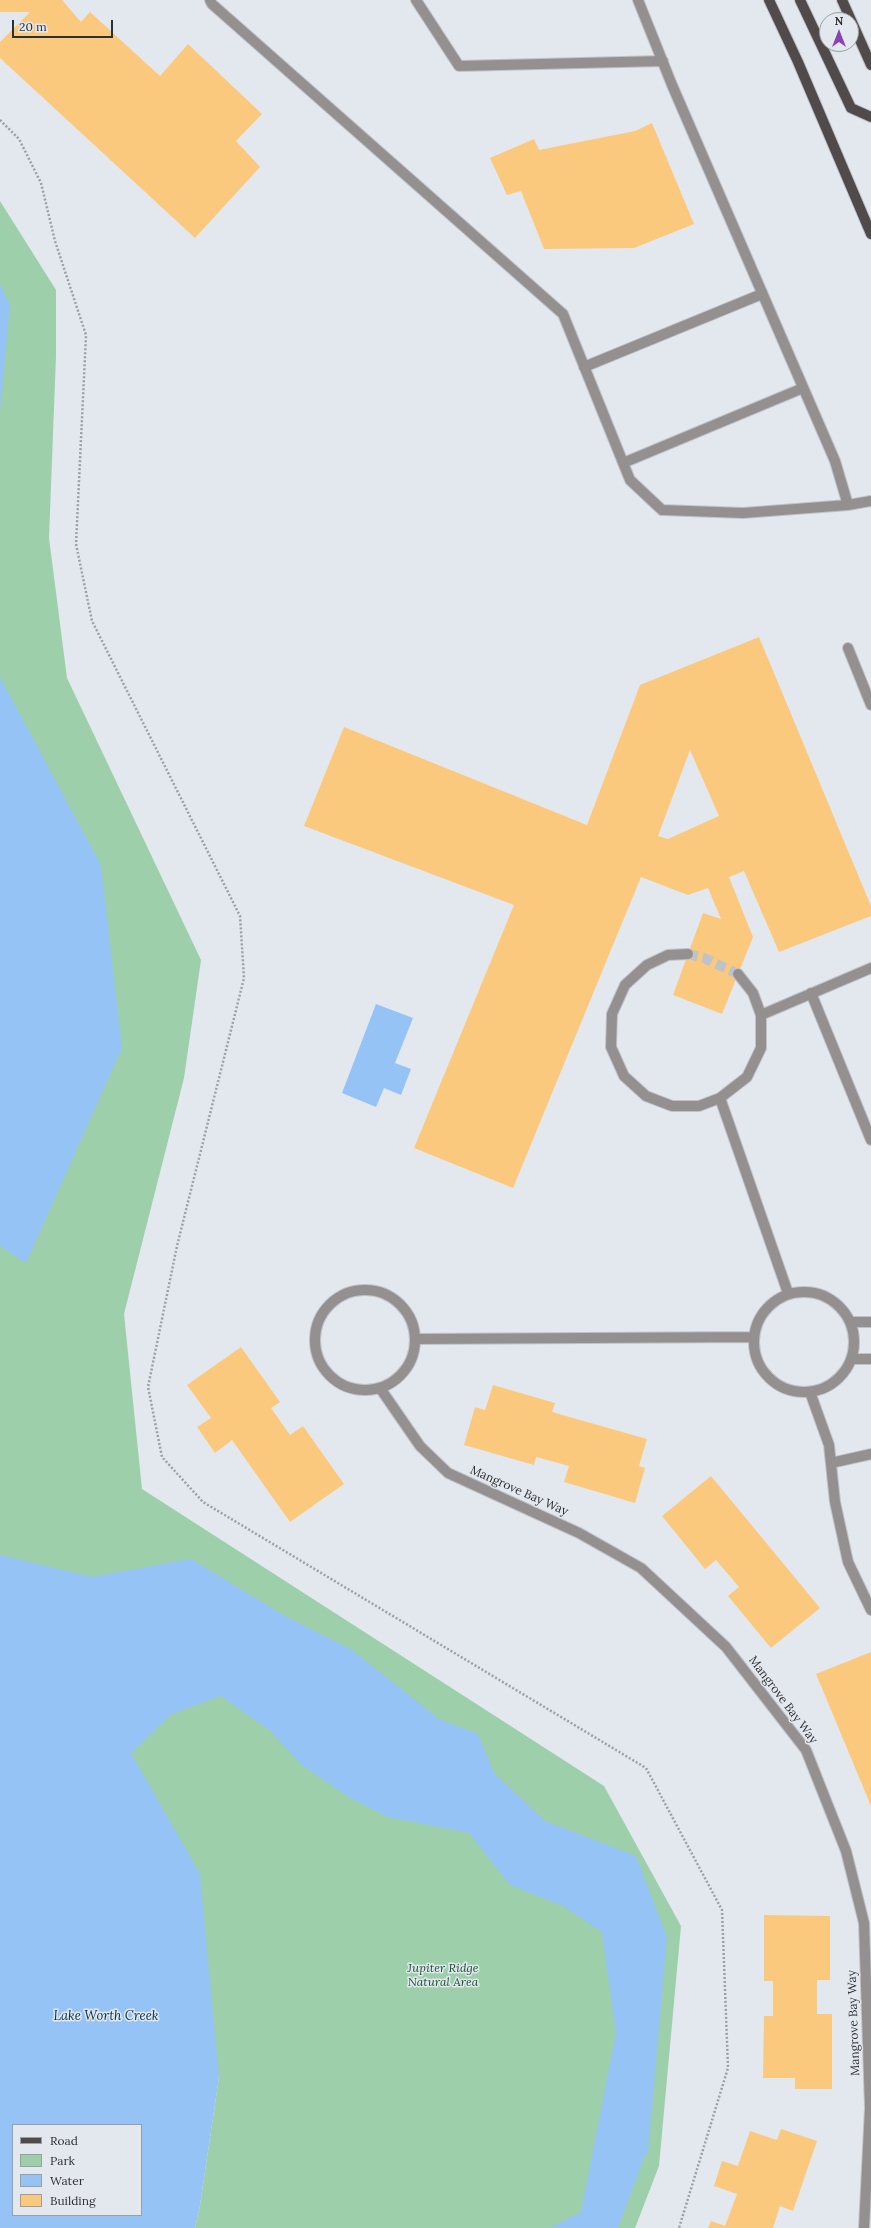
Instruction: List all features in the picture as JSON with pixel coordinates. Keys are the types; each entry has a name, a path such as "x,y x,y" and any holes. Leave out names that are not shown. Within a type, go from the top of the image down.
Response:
{"main road":[{"path":"769,0 801,69 871,234"},
{"path":"800,0 851,108 871,117"},
{"path":"842,0 847,12"},
{"path":"859,38 871,65"}],"street":[{"path":"210,0 212,4 563,314 630,480 662,510 743,513 871,502"},
{"path":"416,0 459,66 663,61"},
{"path":"638,0 762,294 835,461 848,505"},
{"path":"584,366 762,294"},
{"path":"623,462 803,388"},
{"path":"848,648 871,705"},
{"path":"688,954 668,955 648,965 625,984 612,1014 611,1047 624,1076 646,1096 672,1106 699,1106 720,1098 747,1077 761,1048 761,1015 753,993 738,974"},
{"path":"761,1015 871,968"},
{"path":"812,993 871,1140"},
{"path":"720,1098 788,1293"},
{"path":"368,1290 386,1294 401,1306 412,1321 416,1339 412,1358 408,1366 396,1380 380,1388 357,1390 342,1385 330,1376 321,1365 315,1350 315,1336 318,1321 325,1309 336,1299 350,1292 368,1290"},
{"path":"807,1291 825,1296 840,1307 851,1322 854,1340 851,1359 842,1375 828,1386 810,1392 795,1391 781,1386 769,1378 760,1366 754,1352 753,1337 757,1323 764,1310 775,1300 788,1293 807,1291"},
{"path":"851,1322 871,1322"},
{"path":"416,1339 753,1337"},
{"path":"851,1359 871,1359"},
{"name":"Mangrove Bay Way","path":"380,1388 420,1446 448,1474 579,1533 641,1568 726,1648 806,1750 846,1851 864,1922 870,2108 864,2228"},
{"path":"810,1392 829,1445 835,1502 848,1562 871,1610"},
{"path":"831,1463 871,1454"}],"path":[{"path":"0,120 19,139 41,183 55,241 86,334 76,544 92,621 240,916 244,978 177,1246 148,1387 162,1457 203,1502 646,1768 722,1910 728,2068 679,2228"}],"green space":[{"name":"Jupiter Ridge Natural Area","path":"0,201 56,290 56,356 49,538 67,678 201,960 184,1078 124,1314 142,1489 604,1786 681,1926 659,2166 635,2228 195,2228 200,2205 219,2077 0,1560"}],"water":[{"path":"0,284 10,305 0,412"},
{"path":"0,677 101,865 122,1048 26,1263 0,1246"},
{"path":"376,1004 413,1018 395,1063 411,1069 401,1095 384,1088 376,1107 342,1093"},
{"name":"Lake Worth Creek","path":"0,1555 92,1577 191,1559 285,1616 352,1650 439,1719 478,1734 494,1773 545,1821 636,1856 667,1937 648,2153 645,2155 618,2228 550,2228 581,2212 616,2033 602,1932 563,1906 510,1885 469,1833 388,1817 350,1798 303,1766 269,1730 221,1696 172,1714 131,1753 200,1874 219,2077 200,2205 195,2228 0,2228"}],"building":[{"path":"0,0 62,0 81,22 90,12 160,76 188,44 262,114 236,141 260,167 195,238 0,58 0,42 30,12 0,12"},
{"path":"652,123 694,224 634,248 544,249 521,191 507,195 490,158 534,139 539,150 635,131"},
{"path":"759,637 871,906 871,916 779,952 744,871 729,877 753,937 722,1014 673,995 703,913 721,919 708,888 688,895 641,877 513,1188 414,1148 514,905 304,826 344,727 587,825 640,685","holes":["690,750 719,816 668,839 658,836"]},
{"path":"241,1347 280,1402 271,1408 290,1435 303,1426 344,1484 290,1522 232,1440 215,1453 197,1427 211,1418 187,1385"},
{"path":"493,1385 555,1403 552,1412 647,1439 639,1466 645,1468 635,1503 564,1482 569,1466 536,1457 534,1465 464,1445 475,1407 485,1410"},
{"path":"711,1476 820,1608 771,1648 728,1596 739,1587 716,1560 705,1569 662,1516"},
{"path":"871,1652 871,1806 816,1674"},
{"path":"764,1915 830,1916 830,1980 817,1980 817,2014 832,2014 832,2089 795,2089 795,2078 763,2078 764,2016 773,2016 773,1981 764,1981"},
{"path":"781,2129 817,2141 793,2211 780,2206 773,2228 708,2228 711,2221 725,2226 737,2194 714,2186 722,2161 738,2166 750,2131 777,2140"}],"tunnel":[{"path":"688,954 704,958 738,974"}]}
